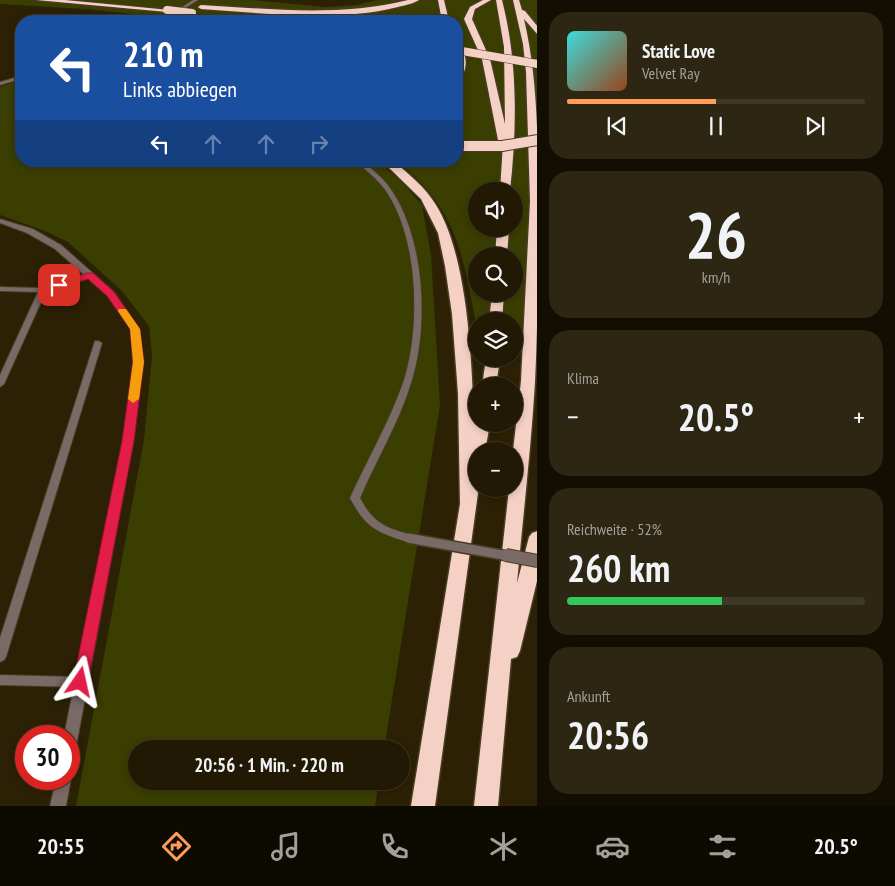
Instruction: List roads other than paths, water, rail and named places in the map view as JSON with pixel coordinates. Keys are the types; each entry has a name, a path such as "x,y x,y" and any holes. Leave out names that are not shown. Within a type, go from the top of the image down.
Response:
{"highway":[{"path":"39,0 218,15"},
{"path":"125,0 332,12 386,7 416,0"},
{"path":"441,0 445,15"},
{"path":"488,0 475,6 470,11 469,22 486,59 493,85 507,161"},
{"path":"499,0 508,43 510,71 511,100 506,182"},
{"path":"517,2 537,32"},
{"path":"486,806 528,381 535,201 530,72 517,2"},
{"path":"199,3 284,15"},
{"path":"96,4 147,15"},
{"path":"463,44 537,54"},
{"path":"463,51 537,64"},
{"path":"463,146 502,146 537,140"},
{"path":"394,167 413,183 430,204 441,227 451,259 464,343 468,503"},
{"path":"423,806 469,497"},
{"path":"497,704 537,541"}],"street":[{"path":"0,221 30,231 58,247 111,294 135,329 138,362 128,441 73,725"},
{"path":"58,806 61,790"}],"lane":[{"path":"169,15 199,3"},
{"path":"0,84 15,78"},
{"path":"365,167 390,190 408,230 416,272 417,327 414,354 407,383 355,498 364,518 386,532 408,538 537,561"},
{"path":"0,289 43,290 90,275"},
{"path":"0,384 43,290"},
{"path":"0,657 98,343"},
{"path":"0,680 80,682"}]}
